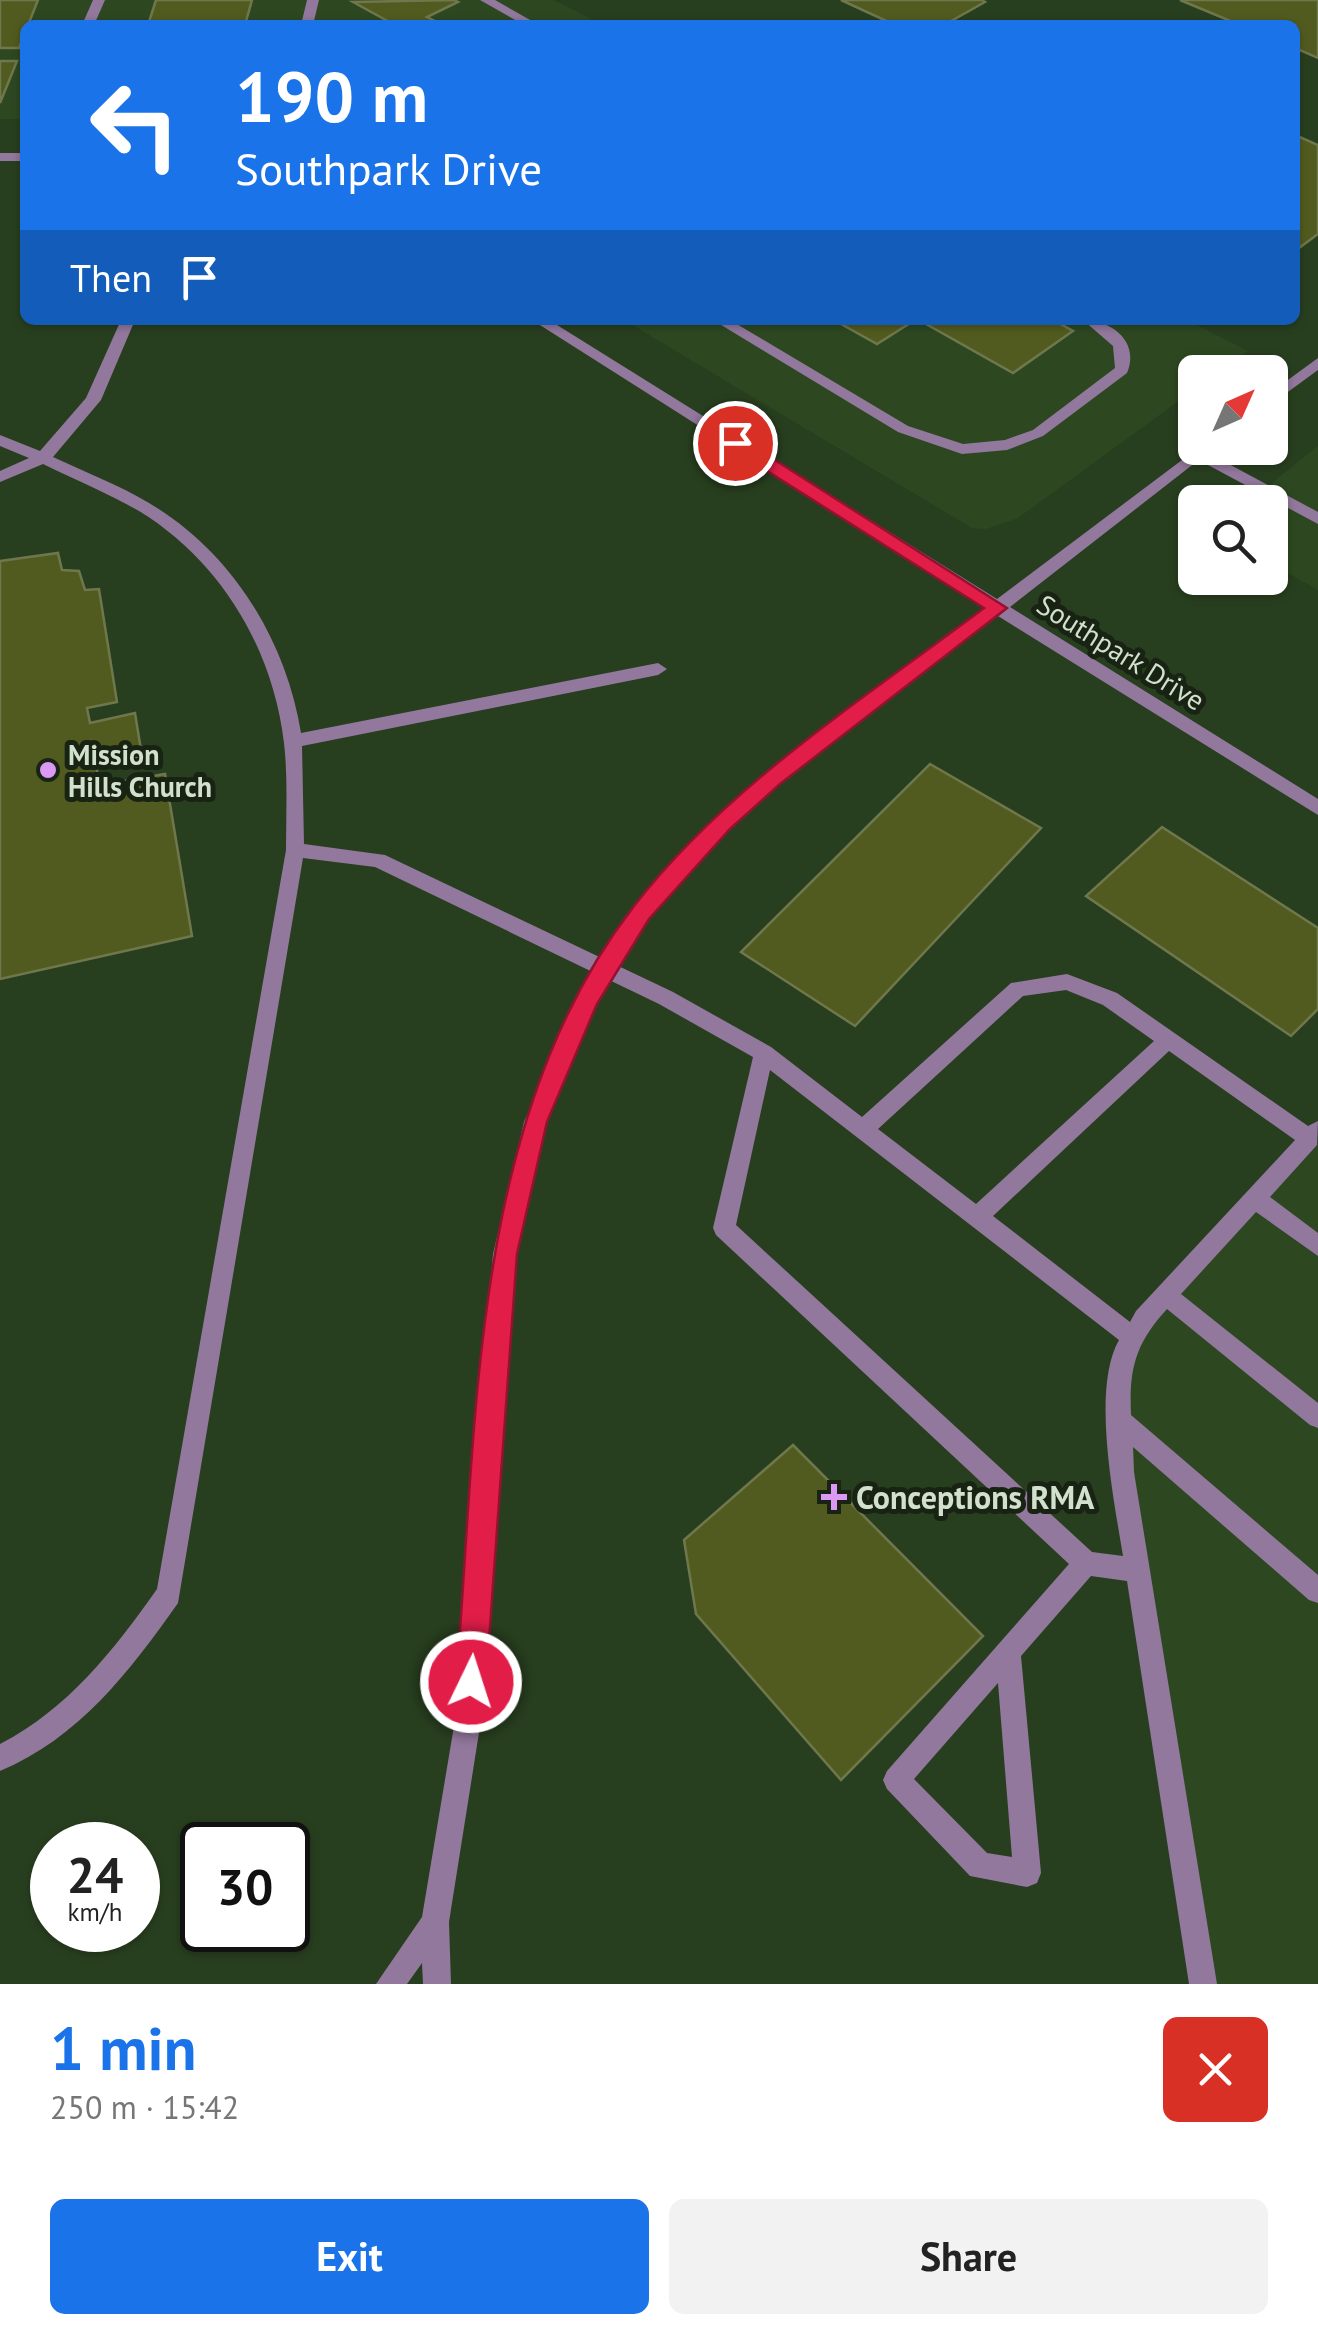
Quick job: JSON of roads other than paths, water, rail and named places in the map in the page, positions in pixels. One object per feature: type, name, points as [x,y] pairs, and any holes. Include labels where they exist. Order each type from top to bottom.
[{"type":"street","points":[[486,0],[524,20]]},
{"type":"street","points":[[0,477],[44,458],[94,400],[126,325]]},
{"type":"street","name":"Southpark Drive","points":[[547,325],[1318,808]]},
{"type":"street","points":[[728,325],[904,429],[942,446],[973,449],[1007,445],[1038,433],[1122,370],[1125,360],[1118,340],[1097,325]]},
{"type":"street","points":[[1288,386],[1318,363]]},
{"type":"street","points":[[0,440],[148,510],[210,560],[253,618],[283,690],[293,741],[295,850],[170,1594],[110,1677],[32,1744],[0,1758]]},
{"type":"street","points":[[437,1984],[435,1922],[468,1720],[504,1254],[535,1122],[559,1061],[604,971],[641,913],[723,823],[773,778],[1183,465]]},
{"type":"street","points":[[1228,465],[1318,519]]},
{"type":"street","points":[[293,741],[658,669]]},
{"type":"street","points":[[295,850],[378,860],[666,998],[764,1052],[1131,1336]]},
{"type":"street","points":[[863,1129],[1018,989],[1067,982],[1110,999],[1314,1134],[1131,1336],[1118,1384],[1118,1419],[1138,1570],[1202,1984]]},
{"type":"street","points":[[978,1217],[1169,1039]]},
{"type":"street","points":[[764,1052],[724,1228],[1086,1563],[1138,1570]]},
{"type":"street","points":[[1255,1198],[1318,1246]]},
{"type":"street","points":[[1166,1294],[1318,1416]]},
{"type":"street","points":[[1118,1419],[1318,1590]]},
{"type":"street","points":[[1008,1652],[1027,1873],[980,1866],[896,1780],[1008,1652],[1086,1563]]},
{"type":"street","points":[[390,1984],[435,1922]]},
{"type":"place","name":"Mission Hills Church","points":[[48,770]]},
{"type":"place","name":"Conceptions RMA","points":[[834,1497]]}]
